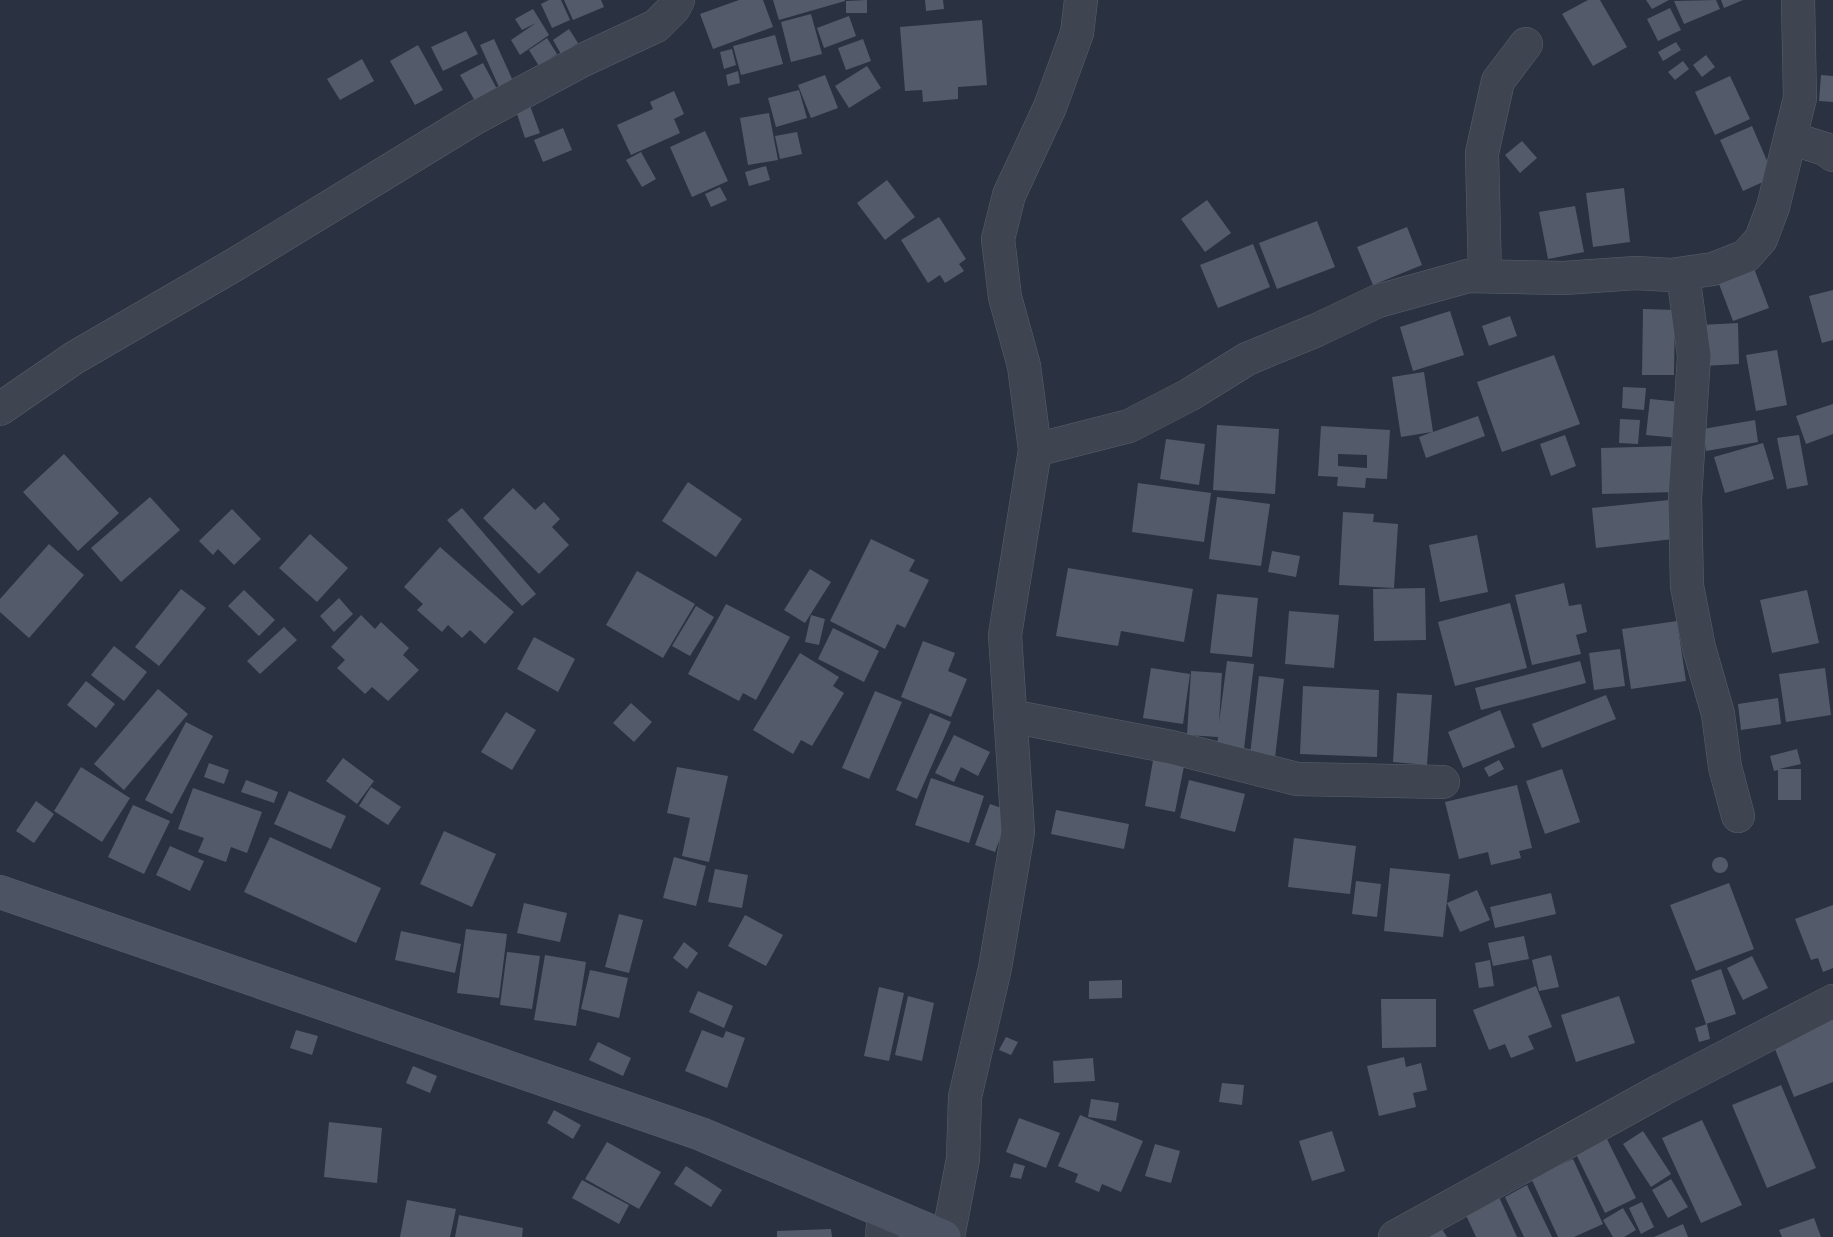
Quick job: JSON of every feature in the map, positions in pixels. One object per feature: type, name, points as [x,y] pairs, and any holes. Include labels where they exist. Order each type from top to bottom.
[{"type":"street","points":[[0,410],[74,358],[234,265],[475,118],[583,60],[656,26],[674,8],[678,0]]},
{"type":"street","points":[[0,892],[701,1134],[883,1225],[946,1237],[963,1159],[965,1097],[995,968],[1018,832],[1005,635],[1035,450],[1024,366],[1005,297],[998,239],[1009,195],[1050,107],[1077,33],[1081,0]]},
{"type":"street","points":[[1035,450],[1130,426],[1189,395],[1247,359],[1317,330],[1378,301],[1468,276],[1564,278],[1636,273],[1683,274],[1713,269],[1746,256],[1761,239],[1773,207],[1800,98],[1798,0]]},
{"type":"street","points":[[1485,276],[1482,153],[1498,81],[1526,44]]},
{"type":"street","points":[[1790,138],[1825,149],[1833,155]]},
{"type":"street","points":[[1683,274],[1694,356],[1685,498],[1688,586],[1738,816]]},
{"type":"street","points":[[1010,716],[1171,747],[1297,779],[1443,782]]},
{"type":"street","points":[[1395,1237],[1663,1089],[1833,1001]]},
{"type":"building","points":[[549,0],[561,0],[570,20],[552,28],[541,4]]},
{"type":"building","points":[[564,0],[601,0],[604,7],[573,20]]},
{"type":"building","points":[[739,0],[763,0],[773,27],[713,49],[700,14]]},
{"type":"building","points":[[773,0],[845,0],[845,1],[779,20]]},
{"type":"building","points":[[867,0],[867,13],[846,13],[846,1]]},
{"type":"building","points":[[925,0],[943,0],[944,9],[926,11]]},
{"type":"building","points":[[1588,0],[1600,0],[1627,47],[1593,66],[1562,14]]},
{"type":"building","points":[[1646,0],[1669,0],[1652,9]]},
{"type":"building","points":[[1716,0],[1720,9],[1684,24],[1674,1]]},
{"type":"building","points":[[1721,0],[1743,0],[1724,8]]},
{"type":"building","points":[[1670,8],[1681,30],[1658,41],[1647,19]]},
{"type":"building","points":[[533,9],[549,35],[520,55],[511,40],[536,23],[522,30],[515,19]]},
{"type":"building","points":[[811,14],[822,54],[791,62],[781,22]]},
{"type":"building","points":[[849,16],[856,36],[824,48],[817,28]]},
{"type":"building","points":[[982,20],[987,85],[958,87],[958,99],[923,102],[922,90],[905,91],[900,27]]},
{"type":"building","points":[[569,29],[578,43],[561,54],[553,40]]},
{"type":"building","points":[[466,31],[478,54],[443,71],[431,47]]},
{"type":"building","points":[[775,35],[783,64],[741,75],[733,46]]},
{"type":"building","points":[[547,38],[557,54],[539,66],[529,50]]},
{"type":"building","points":[[494,39],[513,81],[499,87],[480,45]]},
{"type":"building","points":[[863,39],[871,61],[846,70],[838,48]]},
{"type":"building","points":[[1676,42],[1681,50],[1663,61],[1658,52]]},
{"type":"building","points":[[418,45],[443,90],[415,105],[390,61]]},
{"type":"building","points":[[732,49],[736,65],[724,69],[720,52]]},
{"type":"building","points":[[1706,55],[1715,67],[1702,77],[1693,65]]},
{"type":"building","points":[[362,59],[374,81],[340,100],[327,79]]},
{"type":"building","points":[[1683,61],[1689,69],[1675,80],[1668,72]]},
{"type":"building","points":[[483,63],[497,89],[475,101],[460,75]]},
{"type":"building","points":[[867,66],[881,88],[849,108],[835,86]]},
{"type":"building","points":[[738,71],[740,83],[728,86],[726,75]]},
{"type":"building","points":[[825,75],[838,108],[811,118],[798,85]]},
{"type":"building","points":[[1821,75],[1833,76],[1833,102],[1819,101]]},
{"type":"building","points":[[1730,76],[1750,119],[1715,135],[1695,92]]},
{"type":"building","points":[[799,90],[807,118],[776,127],[768,98]]},
{"type":"building","points":[[674,91],[684,114],[674,119],[680,133],[631,155],[617,125],[653,109],[650,102]]},
{"type":"building","points":[[529,103],[540,133],[525,138],[515,108]]},
{"type":"building","points":[[769,113],[778,160],[748,165],[740,118]]},
{"type":"building","points":[[1752,126],[1774,177],[1743,191],[1720,140]]},
{"type":"building","points":[[563,128],[572,150],[543,162],[534,140]]},
{"type":"building","points":[[705,131],[728,181],[692,197],[670,147]]},
{"type":"building","points":[[797,132],[802,154],[780,159],[775,136]]},
{"type":"building","points":[[1522,141],[1537,158],[1520,173],[1505,155]]},
{"type":"building","points":[[641,152],[656,179],[642,187],[626,160]]},
{"type":"building","points":[[766,166],[770,180],[749,186],[745,172]]},
{"type":"building","points":[[887,180],[915,217],[885,240],[857,203]]},
{"type":"building","points":[[720,187],[727,200],[711,207],[705,194]]},
{"type":"building","points":[[1624,188],[1630,242],[1593,247],[1586,193]]},
{"type":"building","points":[[1207,200],[1231,233],[1205,252],[1181,219]]},
{"type":"building","points":[[1575,206],[1584,252],[1548,259],[1539,212]]},
{"type":"building","points":[[939,217],[966,259],[959,264],[964,271],[945,283],[940,275],[928,283],[901,240]]},
{"type":"building","points":[[1317,221],[1335,267],[1277,289],[1259,243]]},
{"type":"building","points":[[1407,227],[1422,265],[1373,285],[1357,247]]},
{"type":"building","points":[[1253,244],[1270,287],[1218,308],[1200,265]]},
{"type":"building","points":[[1752,263],[1769,308],[1733,321],[1716,276]]},
{"type":"building","points":[[1833,290],[1833,340],[1822,343],[1809,296]]},
{"type":"building","points":[[1643,309],[1675,310],[1674,375],[1642,375]]},
{"type":"building","points":[[1450,311],[1464,355],[1413,371],[1400,327]]},
{"type":"building","points":[[1510,316],[1517,336],[1489,346],[1482,326]]},
{"type":"building","points":[[1738,323],[1739,364],[1703,366],[1701,325]]},
{"type":"building","points":[[1777,350],[1787,405],[1756,411],[1746,355]]},
{"type":"building","points":[[1554,355],[1580,424],[1502,452],[1477,382]]},
{"type":"building","points":[[1424,372],[1433,432],[1478,416],[1485,436],[1426,458],[1419,437],[1432,432],[1401,437],[1392,377]]},
{"type":"building","points":[[1623,387],[1646,388],[1644,410],[1622,408]]},
{"type":"building","points":[[1650,399],[1681,402],[1678,438],[1646,435]]},
{"type":"building","points":[[1833,404],[1833,434],[1806,444],[1796,416]]},
{"type":"building","points":[[1620,419],[1640,420],[1638,444],[1619,443]]},
{"type":"building","points":[[1755,420],[1758,442],[1706,451],[1703,429]]},
{"type":"building","points":[[1217,425],[1279,429],[1275,494],[1213,490]]},
{"type":"building","points":[[1321,426],[1390,430],[1387,479],[1366,478],[1365,488],[1337,486],[1338,477],[1318,476]],"holes":[[[1338,454],[1367,455],[1367,468],[1338,466]]]},
{"type":"building","points":[[1565,435],[1576,466],[1551,476],[1540,444]]},
{"type":"building","points":[[1799,435],[1808,485],[1787,489],[1777,438]]},
{"type":"building","points":[[1166,439],[1205,444],[1199,485],[1160,479]]},
{"type":"building","points":[[1763,443],[1774,479],[1725,493],[1714,457]]},
{"type":"building","points":[[1673,446],[1675,492],[1602,494],[1601,448]]},
{"type":"building","points":[[64,454],[119,513],[78,551],[23,492]]},
{"type":"building","points":[[688,482],[742,519],[716,557],[662,521]]},
{"type":"building","points":[[1138,483],[1211,493],[1204,542],[1132,532]]},
{"type":"building","points":[[513,488],[535,510],[544,502],[560,519],[552,527],[569,545],[539,574],[483,518]]},
{"type":"building","points":[[150,497],[180,530],[121,582],[91,548]]},
{"type":"building","points":[[1217,497],[1270,504],[1261,566],[1209,559]]},
{"type":"building","points":[[1669,500],[1673,539],[1596,548],[1592,508]]},
{"type":"building","points":[[462,508],[536,594],[522,606],[447,520]]},
{"type":"building","points":[[232,509],[261,539],[234,565],[218,549],[213,555],[199,541]]},
{"type":"building","points":[[1343,512],[1374,514],[1373,522],[1398,524],[1394,588],[1339,585]]},
{"type":"building","points":[[310,534],[348,568],[317,602],[279,568]]},
{"type":"building","points":[[1477,535],[1488,592],[1440,602],[1429,545]]},
{"type":"building","points":[[871,539],[915,560],[909,571],[929,580],[905,628],[897,624],[885,649],[830,621]]},
{"type":"building","points":[[49,544],[84,575],[29,638],[0,612],[0,599]]},
{"type":"building","points":[[440,547],[514,612],[485,644],[470,630],[462,638],[448,625],[442,632],[417,610],[423,604],[404,587]]},
{"type":"building","points":[[1272,551],[1300,556],[1296,577],[1268,572]]},
{"type":"building","points":[[1068,568],[1193,589],[1184,642],[1121,631],[1118,646],[1056,636]]},
{"type":"building","points":[[810,569],[831,582],[805,623],[784,610]]},
{"type":"building","points":[[637,571],[695,604],[663,658],[606,625]]},
{"type":"building","points":[[1564,583],[1569,606],[1581,604],[1587,632],[1576,635],[1581,654],[1532,665],[1515,595]]},
{"type":"building","points":[[1425,588],[1426,640],[1374,641],[1373,589]]},
{"type":"building","points":[[181,589],[206,608],[159,666],[135,647]]},
{"type":"building","points":[[244,590],[275,620],[259,636],[228,606]]},
{"type":"building","points":[[1807,590],[1819,643],[1772,653],[1760,600]]},
{"type":"building","points":[[1217,594],[1258,598],[1252,657],[1210,653]]},
{"type":"building","points":[[339,598],[353,614],[334,632],[320,616]]},
{"type":"building","points":[[1510,603],[1527,668],[1455,686],[1438,622]]},
{"type":"building","points":[[726,604],[790,637],[756,700],[743,693],[739,701],[688,674]]},
{"type":"building","points":[[696,606],[714,617],[690,656],[672,646]]},
{"type":"building","points":[[1289,611],[1339,615],[1334,668],[1285,664]]},
{"type":"building","points":[[361,615],[375,629],[381,622],[409,648],[403,655],[419,670],[388,701],[372,687],[365,694],[337,668],[345,660],[331,647]]},
{"type":"building","points":[[811,615],[825,619],[819,645],[805,642]]},
{"type":"building","points":[[1677,621],[1686,681],[1631,689],[1622,629]]},
{"type":"building","points":[[284,627],[297,640],[260,674],[247,661]]},
{"type":"building","points":[[833,628],[879,651],[864,682],[818,659]]},
{"type":"building","points":[[534,637],[575,659],[558,692],[517,669]]},
{"type":"building","points":[[923,641],[955,653],[948,671],[967,679],[951,717],[901,697]]},
{"type":"building","points":[[114,646],[147,672],[124,701],[91,675]]},
{"type":"building","points":[[1620,649],[1625,686],[1594,690],[1589,653]]},
{"type":"building","points":[[800,653],[839,677],[833,686],[844,693],[812,746],[801,740],[793,754],[753,730]]},
{"type":"building","points":[[1227,661],[1254,664],[1244,749],[1217,746],[1218,737],[1187,735],[1191,671],[1222,673],[1219,723]]},
{"type":"building","points":[[1580,661],[1586,683],[1481,710],[1475,688]]},
{"type":"building","points":[[1151,668],[1190,674],[1183,724],[1143,718]]},
{"type":"building","points":[[1825,668],[1831,715],[1786,722],[1779,674]]},
{"type":"building","points":[[1259,676],[1284,679],[1275,758],[1250,755]]},
{"type":"building","points":[[86,681],[115,704],[96,728],[67,705]]},
{"type":"building","points":[[1303,686],[1379,690],[1377,757],[1300,754]]},
{"type":"building","points":[[158,689],[188,714],[124,790],[94,764]]},
{"type":"building","points":[[875,691],[902,702],[869,779],[842,768]]},
{"type":"building","points":[[1397,693],[1432,695],[1427,765],[1393,762]]},
{"type":"building","points":[[1606,695],[1616,719],[1542,748],[1532,724]]},
{"type":"building","points":[[1778,698],[1781,724],[1741,730],[1738,704]]},
{"type":"building","points":[[631,703],[652,722],[634,742],[613,723]]},
{"type":"building","points":[[1500,710],[1515,747],[1463,768],[1448,732]]},
{"type":"building","points":[[506,712],[536,730],[512,770],[481,752]]},
{"type":"building","points":[[930,713],[951,722],[917,799],[896,790]]},
{"type":"building","points":[[186,722],[213,736],[172,814],[145,800]]},
{"type":"building","points":[[954,735],[990,752],[978,776],[961,767],[954,782],[935,773]]},
{"type":"building","points":[[1797,749],[1801,764],[1779,769],[1801,769],[1801,800],[1778,800],[1778,770],[1774,771],[1770,756]]},
{"type":"building","points":[[1154,755],[1185,761],[1175,812],[1145,806]]},
{"type":"building","points":[[343,758],[374,781],[357,804],[326,781]]},
{"type":"building","points":[[1499,760],[1504,769],[1489,777],[1484,768]]},
{"type":"building","points":[[209,763],[229,770],[224,784],[204,777]]},
{"type":"building","points":[[81,767],[130,798],[102,842],[54,811]]},
{"type":"building","points":[[677,767],[728,776],[709,862],[682,856],[690,818],[667,813]]},
{"type":"building","points":[[1562,769],[1580,822],[1545,834],[1526,781]]},
{"type":"building","points":[[931,778],[984,796],[969,843],[915,825]]},
{"type":"building","points":[[246,780],[278,792],[274,803],[241,792]]},
{"type":"building","points":[[1189,780],[1245,794],[1235,832],[1180,818]]},
{"type":"building","points":[[1517,785],[1532,848],[1519,851],[1521,858],[1491,865],[1488,852],[1459,859],[1445,802]]},
{"type":"building","points":[[371,787],[401,807],[388,825],[359,806]]},
{"type":"building","points":[[193,788],[262,812],[247,853],[231,847],[226,862],[198,852],[204,838],[178,829]]},
{"type":"building","points":[[289,791],[346,816],[331,849],[274,824]]},
{"type":"building","points":[[36,801],[54,814],[34,843],[16,831]]},
{"type":"building","points":[[990,804],[1010,811],[995,852],[975,845]]},
{"type":"building","points":[[133,805],[170,821],[144,874],[108,857]]},
{"type":"building","points":[[1056,810],[1129,824],[1124,849],[1051,834]]},
{"type":"building","points":[[444,831],[496,854],[472,907],[420,884]]},
{"type":"building","points":[[270,837],[381,888],[356,943],[244,892]]},
{"type":"building","points":[[1294,838],[1356,846],[1350,894],[1288,887]]},
{"type":"building","points":[[170,846],[204,861],[190,891],[156,875]]},
{"type":"building","points":[[674,857],[706,866],[696,906],[663,898]]},
{"type":"building","points":[[1720,857],[1726,859],[1728,865],[1726,871],[1720,873],[1714,871],[1712,865],[1714,859]]},
{"type":"building","points":[[1390,868],[1450,874],[1443,937],[1384,931]]},
{"type":"building","points":[[715,869],[748,875],[742,908],[708,902]]},
{"type":"building","points":[[1356,881],[1381,884],[1377,917],[1352,914]]},
{"type":"building","points":[[1729,883],[1754,949],[1696,971],[1670,905]]},
{"type":"building","points":[[1477,890],[1490,920],[1460,932],[1447,903]]},
{"type":"building","points":[[1551,893],[1556,914],[1495,928],[1490,907]]},
{"type":"building","points":[[524,903],[567,913],[560,942],[517,933]]},
{"type":"building","points":[[1833,905],[1833,968],[1823,972],[1818,958],[1811,960],[1795,919]]},
{"type":"building","points":[[619,914],[643,920],[629,973],[605,967]]},
{"type":"building","points":[[745,915],[783,935],[766,966],[728,946]]},
{"type":"building","points":[[466,929],[507,934],[499,998],[457,993]]},
{"type":"building","points":[[401,931],[461,944],[455,973],[395,960]]},
{"type":"building","points":[[1524,936],[1529,959],[1493,966],[1488,943]]},
{"type":"building","points":[[684,942],[698,953],[687,969],[673,958]]},
{"type":"building","points":[[507,952],[540,956],[532,1009],[500,1005]]},
{"type":"building","points":[[545,955],[586,962],[576,1026],[534,1020]]},
{"type":"building","points":[[1551,955],[1559,987],[1539,991],[1532,960]]},
{"type":"building","points":[[1752,956],[1768,988],[1743,1000],[1727,968]]},
{"type":"building","points":[[1490,960],[1494,986],[1479,988],[1475,963]]},
{"type":"building","points":[[1721,969],[1736,1014],[1706,1024],[1691,980]]},
{"type":"building","points":[[590,970],[628,978],[619,1018],[581,1009]]},
{"type":"building","points":[[1122,980],[1122,998],[1089,999],[1089,981]]},
{"type":"building","points":[[1536,986],[1552,1027],[1528,1036],[1534,1049],[1511,1058],[1505,1044],[1489,1050],[1473,1010]]},
{"type":"building","points":[[879,987],[904,993],[889,1061],[864,1056]]},
{"type":"building","points":[[698,991],[733,1006],[724,1028],[689,1012]]},
{"type":"building","points":[[908,996],[934,1003],[922,1061],[895,1055]]},
{"type":"building","points":[[1619,996],[1635,1043],[1576,1062],[1561,1015]]},
{"type":"building","points":[[1381,999],[1436,999],[1436,1047],[1382,1048]]},
{"type":"building","points":[[1833,1020],[1833,1082],[1794,1097],[1773,1044]]},
{"type":"building","points":[[1707,1024],[1710,1039],[1699,1042],[1695,1028]]},
{"type":"building","points":[[296,1030],[318,1036],[312,1055],[290,1048]]},
{"type":"building","points":[[702,1030],[723,1038],[726,1031],[745,1038],[727,1088],[685,1071]]},
{"type":"building","points":[[1006,1037],[1018,1042],[1011,1055],[999,1050]]},
{"type":"building","points":[[598,1042],[631,1058],[623,1076],[589,1060]]},
{"type":"building","points":[[1404,1057],[1406,1067],[1421,1063],[1427,1090],[1413,1093],[1416,1107],[1379,1116],[1367,1066]]},
{"type":"building","points":[[1093,1058],[1095,1081],[1054,1083],[1053,1061]]},
{"type":"building","points":[[413,1066],[437,1076],[430,1093],[406,1083]]},
{"type":"building","points":[[1222,1083],[1244,1085],[1242,1105],[1219,1102]]},
{"type":"building","points":[[1781,1085],[1816,1168],[1767,1188],[1732,1105]]},
{"type":"building","points":[[1091,1099],[1119,1103],[1116,1121],[1088,1117]]},
{"type":"building","points":[[554,1110],[581,1125],[573,1139],[547,1123]]},
{"type":"building","points":[[1080,1115],[1143,1141],[1121,1192],[1102,1184],[1099,1192],[1075,1182],[1078,1174],[1058,1166]]},
{"type":"building","points":[[1019,1118],[1060,1133],[1046,1168],[1006,1152]]},
{"type":"building","points":[[1702,1120],[1742,1205],[1701,1223],[1662,1138]]},
{"type":"building","points":[[329,1122],[382,1128],[377,1183],[324,1177]]},
{"type":"building","points":[[1332,1131],[1345,1171],[1312,1181],[1299,1141]]},
{"type":"building","points":[[1643,1131],[1671,1174],[1651,1187],[1623,1144]]},
{"type":"building","points":[[1607,1139],[1636,1198],[1605,1213],[1576,1154]]},
{"type":"building","points":[[607,1142],[661,1172],[639,1209],[585,1179]]},
{"type":"building","points":[[1155,1144],[1180,1151],[1171,1183],[1145,1176]]},
{"type":"building","points":[[1573,1159],[1603,1224],[1574,1237],[1558,1237],[1531,1178]]},
{"type":"building","points":[[1014,1163],[1025,1166],[1021,1179],[1010,1177]]},
{"type":"building","points":[[686,1166],[722,1190],[711,1207],[674,1184]]},
{"type":"building","points":[[1671,1179],[1688,1207],[1668,1218],[1652,1190]]},
{"type":"building","points":[[582,1180],[629,1205],[619,1224],[572,1198]]},
{"type":"building","points":[[1527,1185],[1552,1237],[1524,1237],[1505,1197]]},
{"type":"building","points":[[1499,1197],[1517,1237],[1476,1237],[1465,1213]]},
{"type":"building","points":[[407,1200],[456,1209],[450,1237],[400,1237]]},
{"type":"building","points":[[1642,1202],[1654,1227],[1641,1234],[1629,1208]]},
{"type":"building","points":[[1623,1208],[1636,1230],[1624,1237],[1613,1237],[1603,1220]]},
{"type":"building","points":[[459,1215],[523,1228],[522,1237],[455,1237]]},
{"type":"building","points":[[1814,1218],[1821,1237],[1782,1237],[1779,1230]]},
{"type":"building","points":[[1438,1223],[1447,1237],[1413,1237]]},
{"type":"building","points":[[1683,1224],[1688,1237],[1654,1237]]},
{"type":"building","points":[[831,1229],[832,1237],[777,1237],[777,1231]]}]
